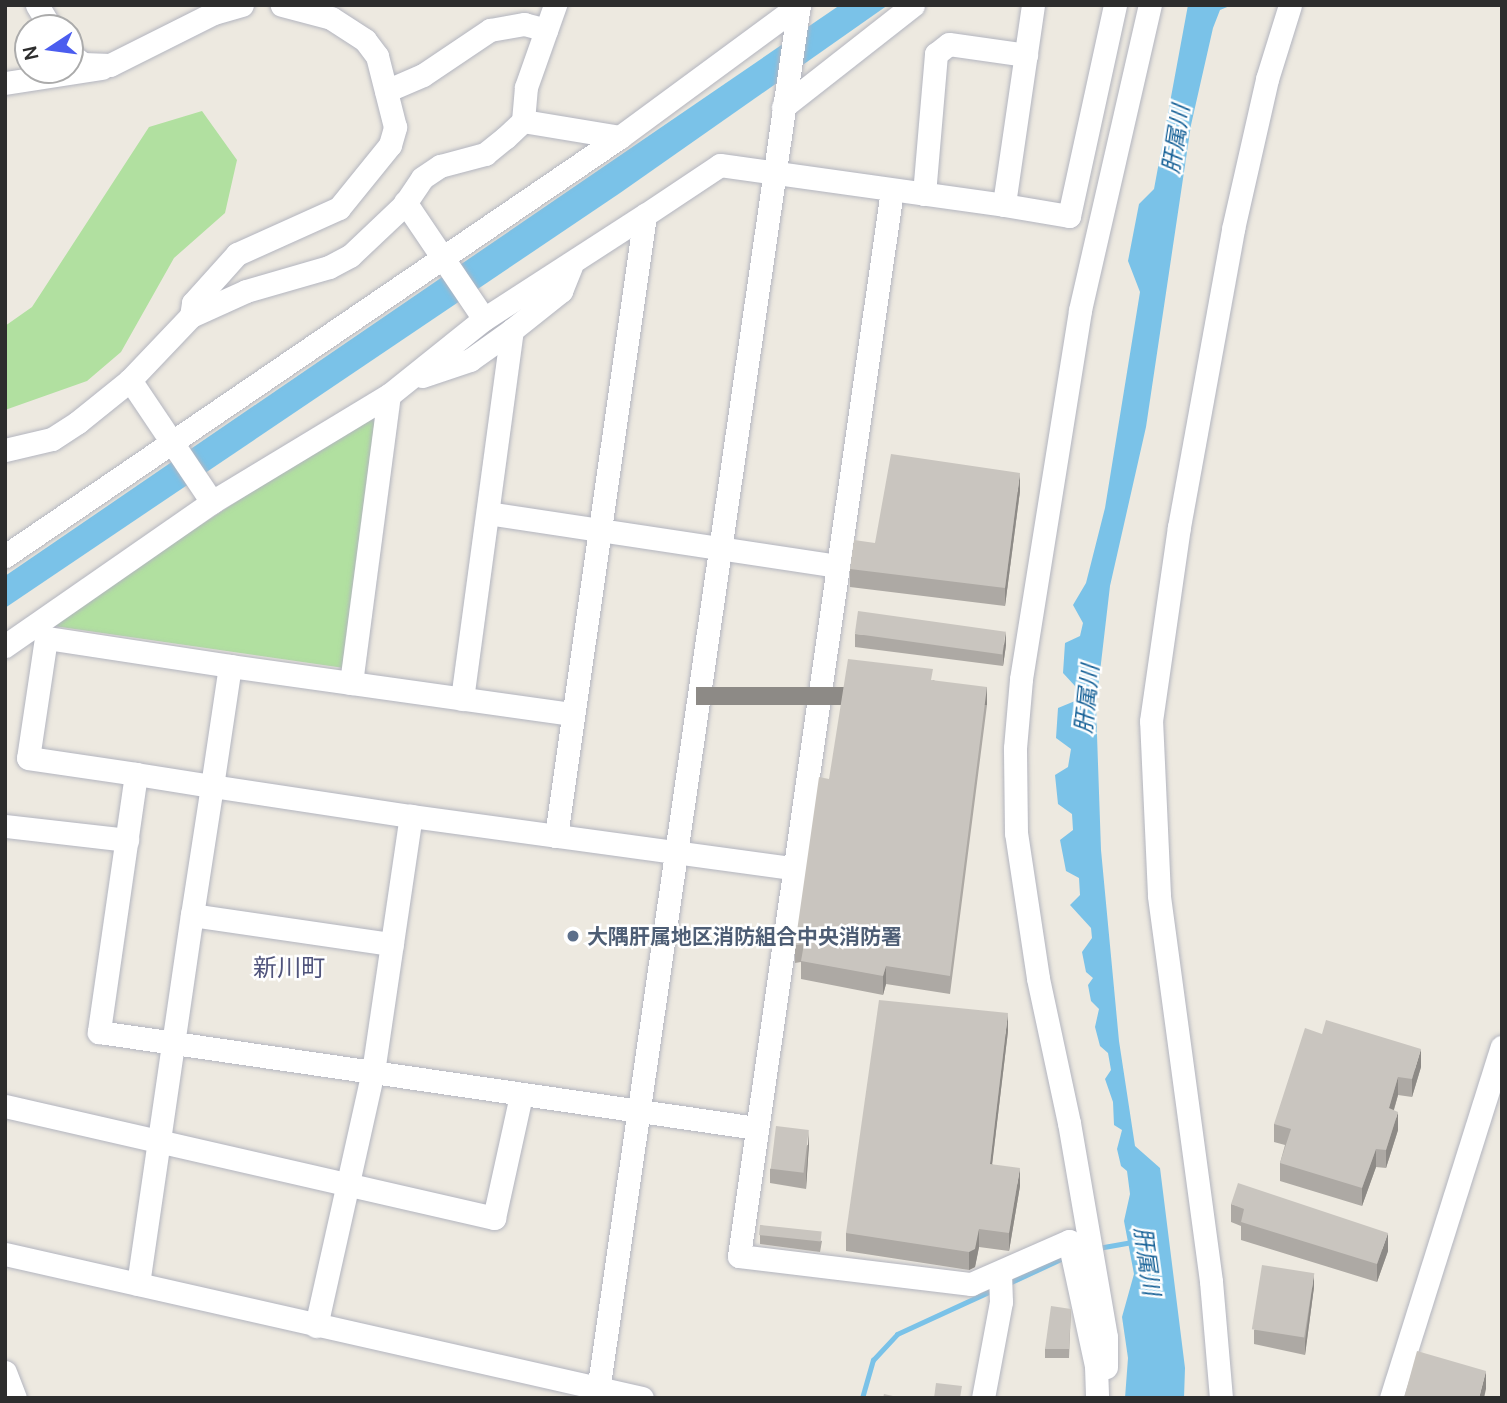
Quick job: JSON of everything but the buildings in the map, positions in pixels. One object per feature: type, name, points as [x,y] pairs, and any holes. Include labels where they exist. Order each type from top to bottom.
[{"type":"street","points":[[6,96],[66,85],[214,13],[242,5]]},
{"type":"street","points":[[191,316],[193,303],[237,254],[339,208],[390,145],[395,127],[377,56],[365,40],[331,18],[282,5]]},
{"type":"street","points":[[5,450],[52,439],[130,380],[191,316],[246,291],[329,267],[350,256],[405,202],[422,178],[440,166],[485,154],[523,121],[526,87],[555,5]]},
{"type":"street","points":[[599,1393],[637,1110],[799,5]]},
{"type":"street","points":[[5,556],[620,137],[799,5]]},
{"type":"street","points":[[783,103],[914,5]]},
{"type":"street","points":[[1004,205],[1033,5]]},
{"type":"street","points":[[793,868],[411,816],[28,758],[39,634],[43,618],[207,494],[389,395],[480,312],[571,265],[720,164],[1069,216],[1115,5]]},
{"type":"street","points":[[1104,1398],[1106,1337],[1069,1123],[1038,978],[1016,833],[1015,748],[1021,679],[1080,310],[1150,5]]},
{"type":"street","points":[[1221,1398],[1211,1281],[1158,895],[1151,721],[1179,527],[1230,242],[1267,79],[1290,5]]},
{"type":"street","points":[[386,91],[424,75],[490,30],[524,24],[546,30]]},
{"type":"street","points":[[924,194],[936,54],[949,44],[1026,55]]},
{"type":"street","points":[[84,64],[110,65]]},
{"type":"street","points":[[5,83],[88,73]]},
{"type":"street","points":[[523,121],[620,137]]},
{"type":"street","points":[[892,190],[739,1256],[971,1284],[1000,1285],[1069,1241],[1096,1366],[1097,1398]]},
{"type":"street","points":[[405,202],[480,312]]},
{"type":"street","points":[[556,836],[597,528],[645,215]]},
{"type":"street","points":[[407,381],[470,360],[561,291],[571,265]]},
{"type":"street","points":[[462,699],[512,330]]},
{"type":"street","points":[[130,380],[207,494]]},
{"type":"street","points":[[351,683],[389,395]]},
{"type":"street","points":[[488,513],[719,545],[837,566]]},
{"type":"street","points":[[5,646],[39,634],[230,666],[572,715]]},
{"type":"street","points":[[138,1284],[230,666]]},
{"type":"street","points":[[136,774],[99,1032],[756,1128]]},
{"type":"street","points":[[316,1326],[373,1072],[411,816]]},
{"type":"street","points":[[5,826],[127,841]]},
{"type":"street","points":[[192,915],[392,944]]},
{"type":"street","points":[[1391,1398],[1502,1047]]},
{"type":"street","points":[[5,1106],[494,1218],[521,1095]]},
{"type":"street","points":[[5,1254],[599,1393],[642,1398]]},
{"type":"street","points":[[983,1398],[1000,1285]]},
{"type":"street","points":[[5,1372],[15,1398]]},
{"type":"green space","points":[[202,111],[237,160],[225,213],[174,258],[121,352],[87,381],[5,410],[5,326],[32,307],[149,127]]},
{"type":"green space","points":[[376,411],[344,668],[47,625]]},
{"type":"water","points":[[840,5],[888,5],[620,193],[5,608],[5,576]]},
{"type":"water","name":"肝属川","points":[[1188,5],[1232,5],[1220,10],[1213,28],[1191,125],[1146,427],[1110,586],[1096,706],[1101,850],[1119,1041],[1135,1146],[1160,1168],[1185,1368],[1184,1398],[1125,1398],[1128,1358],[1122,1317],[1134,1274],[1124,1221],[1130,1194],[1127,1171],[1121,1166],[1117,1149],[1122,1130],[1114,1125],[1113,1102],[1105,1079],[1111,1070],[1108,1053],[1100,1046],[1095,1027],[1099,1009],[1091,1001],[1088,985],[1093,978],[1086,972],[1082,952],[1092,938],[1091,928],[1070,905],[1080,895],[1079,878],[1066,871],[1060,840],[1073,830],[1072,814],[1058,804],[1055,775],[1068,767],[1071,749],[1056,738],[1058,708],[1075,701],[1075,686],[1063,673],[1065,643],[1080,636],[1083,623],[1073,605],[1086,583],[1105,508],[1140,292],[1128,261],[1139,204],[1154,189]]},
{"type":"waterway","name":"肝属川","points":[[1098,1248],[1133,1242]]},
{"type":"waterway","points":[[1007,1284],[1065,1257]]},
{"type":"waterway","points":[[862,1398],[873,1360],[897,1334],[995,1289]]},
{"type":"place","name":"大隅肝属地区消防組合中央消防署","points":[[573,936]]},
{"type":"district","name":"新川町","points":[[289,967]]}]
